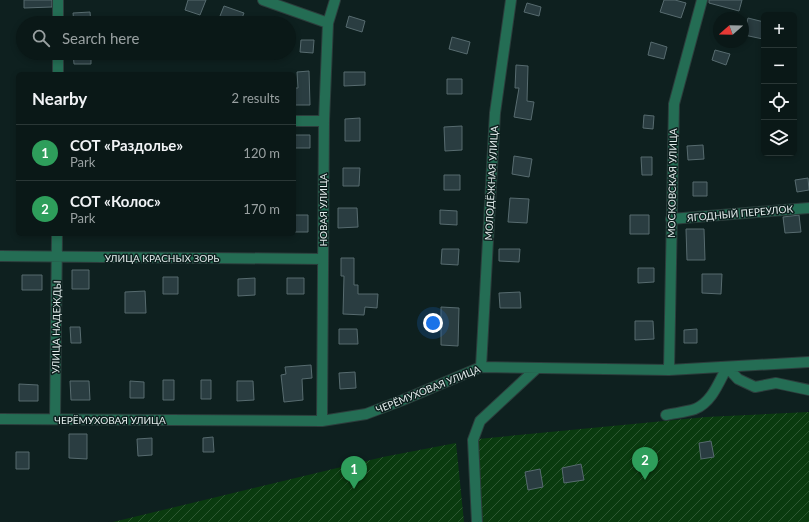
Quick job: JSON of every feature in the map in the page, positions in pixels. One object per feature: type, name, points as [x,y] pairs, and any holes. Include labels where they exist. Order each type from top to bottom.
[{"type":"street","points":[[58,0],[58,16]]},
{"type":"street","points":[[263,0],[328,23]]},
{"type":"street","name":"НОВАЯ УЛИЦА","points":[[322,421],[324,121],[328,23],[335,0]]},
{"type":"street","name":"МОЛОДЁЖНАЯ УЛИЦА","points":[[481,367],[494,113],[511,0]]},
{"type":"street","name":"МОСКОВСКАЯ УЛИЦА","points":[[669,370],[674,104],[702,0]]},
{"type":"street","points":[[58,60],[58,72]]},
{"type":"street","points":[[296,121],[324,121]]},
{"type":"street","name":"ЯГОДНЫЙ ПЕРЕУЛОК","points":[[671,219],[809,208]]},
{"type":"street","name":"УЛИЦА НАДЕЖДЫ","points":[[55,419],[57,236]]},
{"type":"street","name":"УЛИЦА КРАСНЫХ ЗОРЬ","points":[[0,256],[323,259]]},
{"type":"street","name":"ЧЕРЁМУХОВАЯ УЛИЦА","points":[[0,419],[322,421],[366,414],[481,367],[669,370],[809,362]]},
{"type":"street","points":[[666,415],[694,409],[701,405],[714,392],[728,367],[738,379],[754,387],[776,383],[809,390]]},
{"type":"street","points":[[477,522],[473,440],[480,421],[537,368]]},
{"type":"green space","points":[[809,412],[809,522],[482,522],[478,439],[706,417]]},
{"type":"green space","points":[[456,443],[464,522],[113,522],[383,457]]},
{"type":"building","points":[[24,0],[52,0],[52,7],[24,8]]},
{"type":"building","points":[[188,0],[206,0],[200,15],[185,10]]},
{"type":"building","points":[[664,0],[675,0],[686,3],[681,18],[660,12]]},
{"type":"building","points":[[709,0],[742,0],[739,11],[709,3]]},
{"type":"building","points":[[527,3],[541,7],[539,16],[524,12]]},
{"type":"building","points":[[224,6],[244,13],[243,16],[220,16]]},
{"type":"building","points":[[90,12],[90,16],[73,16],[73,13]]},
{"type":"building","points":[[349,16],[365,21],[362,32],[346,27]]},
{"type":"building","points":[[749,18],[761,21],[761,39],[749,36]]},
{"type":"building","points":[[452,37],[470,42],[467,54],[449,49]]},
{"type":"building","points":[[301,40],[314,40],[313,53],[300,52]]},
{"type":"building","points":[[651,42],[667,47],[664,59],[648,55]]},
{"type":"building","points":[[715,50],[730,54],[726,65],[712,60]]},
{"type":"building","points":[[74,60],[91,60],[91,64],[74,64]]},
{"type":"building","points":[[516,65],[528,66],[527,101],[534,102],[531,120],[514,117],[519,88],[515,88]]},
{"type":"building","points":[[309,71],[310,105],[296,105],[296,88],[298,88],[297,72]]},
{"type":"building","points":[[344,72],[365,72],[365,85],[344,86]]},
{"type":"building","points":[[447,79],[462,79],[462,94],[447,94]]},
{"type":"building","points":[[644,115],[654,116],[653,129],[643,128]]},
{"type":"building","points":[[360,118],[360,141],[345,141],[345,119]]},
{"type":"building","points":[[462,126],[462,150],[445,151],[444,127]]},
{"type":"building","points":[[296,135],[310,135],[310,148],[296,148]]},
{"type":"building","points":[[703,145],[704,159],[688,160],[687,146]]},
{"type":"building","points":[[514,156],[532,159],[529,177],[512,174]]},
{"type":"building","points":[[641,157],[652,157],[652,175],[642,175]]},
{"type":"building","points":[[343,168],[360,168],[359,186],[343,186]]},
{"type":"building","points":[[444,175],[460,175],[460,190],[444,190]]},
{"type":"building","points":[[808,178],[809,190],[797,192],[795,180]]},
{"type":"building","points":[[693,182],[707,182],[707,196],[693,196]]},
{"type":"building","points":[[510,198],[529,199],[527,223],[508,222]]},
{"type":"building","points":[[338,208],[357,208],[358,227],[338,228]]},
{"type":"building","points":[[440,210],[457,211],[457,225],[440,224]]},
{"type":"building","points":[[296,215],[308,215],[308,232],[296,232]]},
{"type":"building","points":[[630,215],[649,215],[649,234],[630,234]]},
{"type":"building","points":[[799,215],[801,232],[785,233],[783,217]]},
{"type":"building","points":[[686,229],[704,229],[705,260],[687,260]]},
{"type":"building","points":[[442,249],[459,249],[458,265],[441,264]]},
{"type":"building","points":[[499,249],[520,249],[519,262],[499,261]]},
{"type":"building","points":[[341,258],[354,258],[354,285],[358,285],[358,294],[378,294],[377,308],[365,307],[364,315],[343,314],[344,276],[341,276]]},
{"type":"building","points":[[638,268],[654,268],[654,282],[638,283]]},
{"type":"building","points":[[72,270],[89,270],[89,289],[72,289]]},
{"type":"building","points":[[702,274],[722,274],[721,294],[702,293]]},
{"type":"building","points":[[22,275],[42,275],[42,290],[22,290]]},
{"type":"building","points":[[163,277],[178,277],[178,294],[163,294]]},
{"type":"building","points":[[255,278],[255,295],[238,296],[238,279]]},
{"type":"building","points":[[287,278],[304,278],[304,294],[287,294]]},
{"type":"building","points":[[145,291],[146,313],[125,313],[125,292]]},
{"type":"building","points":[[520,292],[521,308],[500,308],[499,293]]},
{"type":"building","points":[[441,307],[459,308],[458,346],[441,345]]},
{"type":"building","points":[[635,321],[653,321],[654,339],[635,340]]},
{"type":"building","points":[[70,327],[80,327],[81,343],[71,343]]},
{"type":"building","points":[[339,329],[357,329],[358,344],[339,344]]},
{"type":"building","points":[[697,329],[697,343],[684,343],[684,330]]},
{"type":"building","points":[[311,365],[312,378],[302,379],[303,400],[284,402],[281,375],[286,374],[285,367]]},
{"type":"building","points":[[355,372],[356,388],[340,389],[339,373]]},
{"type":"building","points":[[163,380],[174,380],[174,400],[163,400]]},
{"type":"building","points":[[201,380],[211,380],[211,399],[201,399]]},
{"type":"building","points":[[70,381],[89,381],[90,400],[71,400]]},
{"type":"building","points":[[130,381],[144,382],[144,398],[130,398]]},
{"type":"building","points":[[237,381],[253,381],[254,400],[237,401]]},
{"type":"building","points":[[19,384],[38,385],[38,401],[19,401]]},
{"type":"building","points":[[69,434],[87,434],[87,459],[69,458]]},
{"type":"building","points":[[213,437],[214,452],[203,452],[203,438]]},
{"type":"building","points":[[152,438],[152,455],[138,456],[137,439]]},
{"type":"building","points":[[711,441],[714,457],[701,459],[699,443]]},
{"type":"building","points":[[16,452],[29,452],[29,469],[16,469]]},
{"type":"building","points":[[581,464],[584,480],[564,483],[562,468]]},
{"type":"building","points":[[540,469],[543,487],[528,490],[525,472]]},
{"type":"place","name":"СОТ «Колос»","points":[[645,480]]},
{"type":"place","name":"СОТ «Раздолье»","points":[[354,489]]}]
